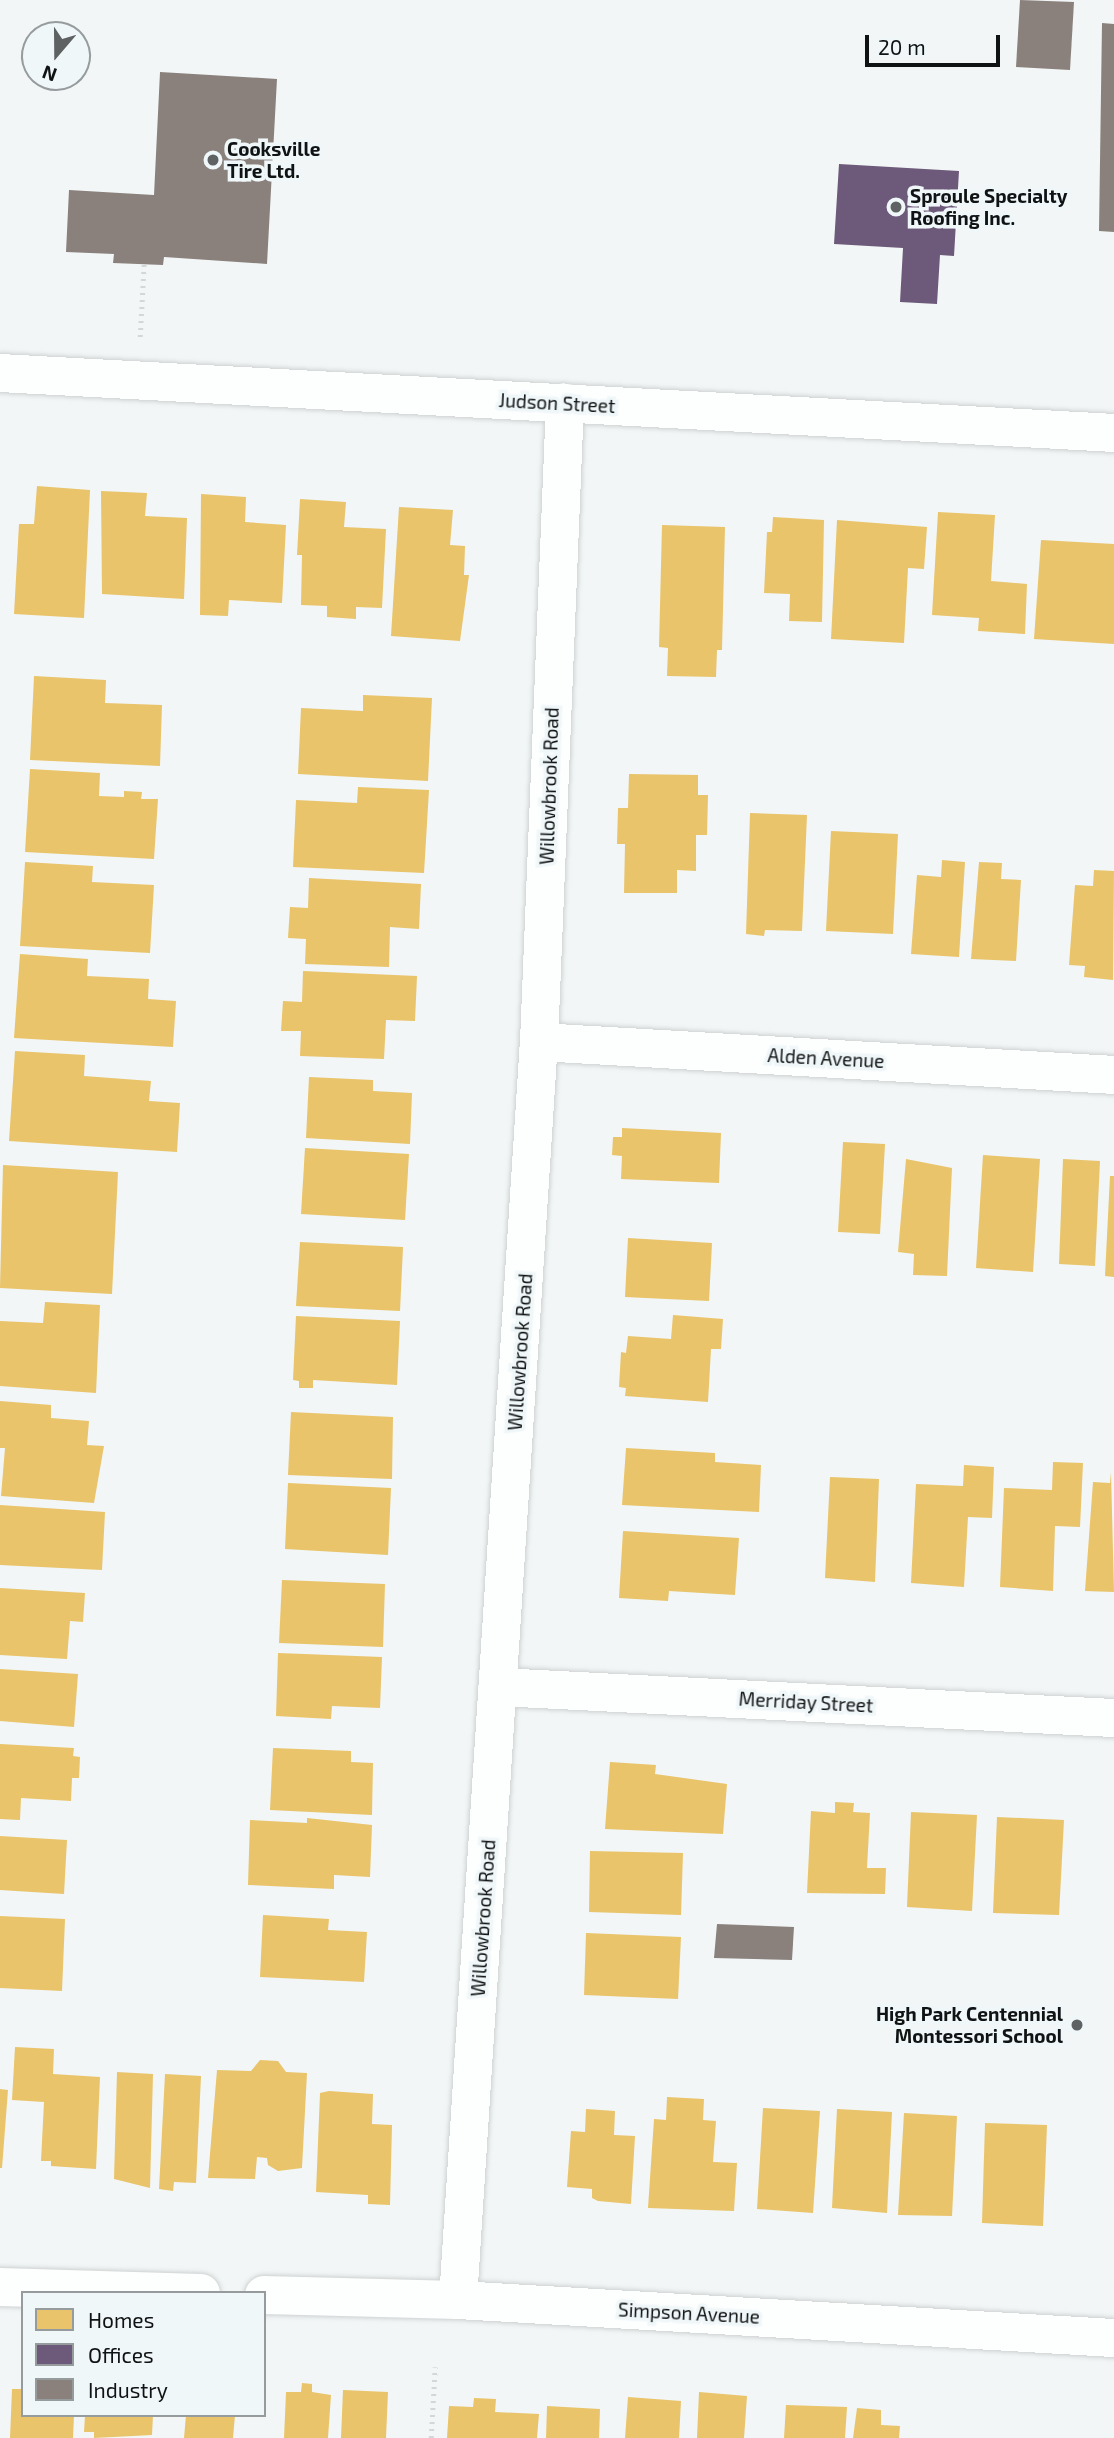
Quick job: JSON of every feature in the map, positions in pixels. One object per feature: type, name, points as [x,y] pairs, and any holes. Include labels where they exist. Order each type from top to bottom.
[{"type":"street","name":"Judson Street","points":[[0,373],[1114,433]]},
{"type":"street","name":"Willowbrook Road","points":[[458,2300],[539,1042],[565,403]]},
{"type":"street","name":"Alden Avenue","points":[[539,1042],[1114,1074]]},
{"type":"street","name":"Merriday Street","points":[[499,1687],[1114,1718]]},
{"type":"street","points":[[0,2287],[134,2291]]},
{"type":"street","name":"Simpson Avenue","points":[[266,2295],[458,2300],[1114,2338]]},
{"type":"path","points":[[138,380],[144,264]]},
{"type":"path","points":[[431,2438],[435,2367]]},
{"type":"building: Homes","points":[[37,486],[90,490],[84,618],[14,614],[19,524],[34,524]]},
{"type":"building: Homes","points":[[101,491],[147,493],[145,516],[187,518],[184,599],[102,594]]},
{"type":"building: Homes","points":[[201,494],[246,497],[245,522],[286,525],[282,603],[229,600],[228,616],[200,615]]},
{"type":"building: Homes","points":[[300,499],[346,502],[344,527],[386,529],[382,608],[356,607],[356,619],[327,617],[327,606],[301,605],[302,555],[297,555]]},
{"type":"building: Homes","points":[[399,507],[453,510],[450,545],[465,546],[464,575],[469,575],[460,641],[391,636]]},
{"type":"building: Homes","points":[[938,512],[995,515],[991,581],[1027,584],[1025,634],[978,631],[979,618],[932,615]]},
{"type":"building: Homes","points":[[773,517],[824,520],[822,622],[789,621],[790,594],[764,593],[767,532],[772,532]]},
{"type":"building: Homes","points":[[837,520],[927,527],[924,569],[908,568],[904,643],[831,639]]},
{"type":"building: Homes","points":[[662,525],[725,527],[722,650],[717,650],[716,677],[667,676],[668,648],[659,647]]},
{"type":"building: Homes","points":[[1041,540],[1114,544],[1114,644],[1034,639]]},
{"type":"building: Homes","points":[[34,676],[106,680],[105,703],[162,705],[160,766],[30,760]]},
{"type":"building: Homes","points":[[363,695],[432,698],[428,781],[298,774],[301,708],[363,711]]},
{"type":"building: Homes","points":[[30,769],[100,773],[99,796],[124,797],[124,791],[142,792],[141,799],[158,799],[154,859],[25,852]]},
{"type":"building: Homes","points":[[629,774],[698,775],[698,795],[708,795],[707,835],[696,835],[696,871],[677,870],[677,893],[624,893],[625,844],[617,844],[618,808],[628,808]]},
{"type":"building: Homes","points":[[358,787],[429,790],[424,873],[293,867],[296,800],[357,803]]},
{"type":"building: Homes","points":[[750,813],[807,815],[802,931],[765,930],[764,936],[746,934]]},
{"type":"building: Homes","points":[[831,831],[898,834],[893,934],[826,931]]},
{"type":"building: Homes","points":[[942,860],[965,862],[959,957],[911,954],[917,875],[941,877]]},
{"type":"building: Homes","points":[[25,862],[93,866],[92,882],[154,885],[150,953],[20,946]]},
{"type":"building: Homes","points":[[979,862],[1002,863],[1001,879],[1021,880],[1016,961],[971,959]]},
{"type":"building: Homes","points":[[1094,870],[1114,871],[1113,980],[1084,977],[1085,966],[1069,965],[1075,885],[1093,886]]},
{"type":"building: Homes","points":[[309,878],[421,884],[419,929],[390,927],[389,967],[305,964],[306,939],[288,938],[290,907],[308,908]]},
{"type":"building: Homes","points":[[20,954],[88,959],[87,976],[149,979],[148,999],[176,1001],[173,1047],[14,1038]]},
{"type":"building: Homes","points":[[303,971],[417,976],[415,1021],[386,1020],[384,1059],[300,1056],[301,1031],[281,1031],[283,1001],[302,1002]]},
{"type":"building: Homes","points":[[15,1051],[85,1055],[84,1076],[151,1081],[149,1101],[180,1103],[177,1152],[9,1141]]},
{"type":"building: Homes","points":[[309,1077],[373,1080],[373,1091],[412,1093],[410,1144],[306,1138]]},
{"type":"building: Homes","points":[[622,1128],[721,1133],[719,1183],[621,1179],[622,1156],[612,1155],[613,1137],[622,1137]]},
{"type":"building: Homes","points":[[843,1142],[885,1144],[880,1234],[838,1232]]},
{"type":"building: Homes","points":[[305,1148],[409,1154],[405,1220],[301,1214]]},
{"type":"building: Homes","points":[[983,1155],[1040,1159],[1033,1272],[976,1268]]},
{"type":"building: Homes","points":[[906,1159],[952,1168],[947,1276],[913,1275],[914,1254],[898,1252]]},
{"type":"building: Homes","points":[[1063,1159],[1100,1161],[1095,1266],[1059,1264]]},
{"type":"building: Homes","points":[[3,1165],[118,1172],[112,1294],[0,1288]]},
{"type":"building: Homes","points":[[1110,1176],[1114,1176],[1114,1277],[1105,1276]]},
{"type":"building: Homes","points":[[628,1238],[712,1243],[709,1301],[625,1297]]},
{"type":"building: Homes","points":[[300,1242],[403,1247],[400,1311],[296,1306]]},
{"type":"building: Homes","points":[[45,1302],[100,1305],[96,1393],[0,1386],[0,1321],[43,1323]]},
{"type":"building: Homes","points":[[673,1315],[723,1319],[721,1349],[711,1349],[708,1402],[625,1396],[626,1388],[619,1387],[621,1352],[626,1353],[628,1336],[671,1339]]},
{"type":"building: Homes","points":[[296,1316],[400,1321],[397,1385],[313,1380],[313,1388],[299,1388],[299,1381],[293,1380]]},
{"type":"building: Homes","points":[[0,1401],[51,1405],[51,1418],[89,1421],[87,1445],[104,1446],[94,1503],[1,1496],[5,1448],[0,1448]]},
{"type":"building: Homes","points":[[291,1412],[393,1417],[392,1479],[288,1475]]},
{"type":"building: Homes","points":[[626,1448],[715,1453],[715,1462],[761,1465],[759,1512],[622,1505]]},
{"type":"building: Homes","points":[[1053,1462],[1083,1463],[1080,1527],[1055,1526],[1053,1591],[1000,1587],[1004,1488],[1052,1490]]},
{"type":"building: Homes","points":[[964,1465],[994,1467],[992,1518],[968,1517],[964,1587],[911,1583],[916,1484],[963,1486]]},
{"type":"building: Homes","points":[[1111,1472],[1114,1592],[1085,1591],[1093,1482],[1110,1483]]},
{"type":"building: Homes","points":[[830,1477],[879,1479],[875,1582],[825,1578]]},
{"type":"building: Homes","points":[[288,1483],[391,1488],[388,1555],[285,1549]]},
{"type":"building: Homes","points":[[0,1505],[105,1512],[102,1570],[0,1565]]},
{"type":"building: Homes","points":[[623,1531],[739,1538],[735,1595],[669,1591],[668,1601],[619,1598]]},
{"type":"building: Homes","points":[[282,1580],[385,1584],[383,1647],[279,1643]]},
{"type":"building: Homes","points":[[0,1588],[85,1593],[83,1622],[70,1621],[67,1659],[0,1655]]},
{"type":"building: Homes","points":[[278,1653],[382,1657],[380,1708],[332,1706],[331,1719],[276,1716]]},
{"type":"building: Homes","points":[[0,1669],[78,1674],[74,1727],[0,1721]]},
{"type":"building: Homes","points":[[0,1744],[74,1748],[73,1756],[80,1757],[79,1778],[72,1778],[71,1801],[21,1798],[20,1820],[0,1819]]},
{"type":"building: Homes","points":[[273,1748],[351,1751],[351,1762],[373,1763],[372,1815],[270,1810]]},
{"type":"building: Homes","points":[[610,1762],[656,1765],[655,1774],[727,1784],[723,1834],[605,1829]]},
{"type":"building: Homes","points":[[835,1802],[854,1803],[853,1812],[870,1813],[867,1868],[886,1868],[885,1894],[807,1893],[811,1811],[835,1813]]},
{"type":"building: Homes","points":[[911,1812],[977,1815],[972,1911],[907,1907]]},
{"type":"building: Homes","points":[[997,1817],[1064,1820],[1059,1915],[993,1913]]},
{"type":"building: Homes","points":[[307,1818],[372,1825],[370,1877],[334,1875],[334,1889],[248,1885],[250,1820],[307,1823]]},
{"type":"building: Homes","points":[[0,1836],[67,1840],[64,1894],[0,1890]]},
{"type":"building: Homes","points":[[590,1851],[683,1853],[681,1915],[589,1912]]},
{"type":"building: Homes","points":[[263,1915],[329,1919],[328,1930],[367,1932],[364,1982],[260,1977]]},
{"type":"building: Homes","points":[[0,1916],[65,1919],[62,1991],[0,1988]]},
{"type":"building: Homes","points":[[586,1933],[681,1937],[678,1999],[584,1995]]},
{"type":"building: Homes","points":[[15,2047],[54,2049],[53,2074],[100,2077],[96,2169],[51,2166],[51,2161],[41,2161],[44,2102],[12,2100]]},
{"type":"building: Homes","points":[[260,2060],[278,2061],[286,2072],[307,2073],[302,2168],[278,2171],[268,2165],[267,2158],[257,2157],[255,2179],[208,2178],[217,2070],[251,2071]]},
{"type":"building: Homes","points":[[117,2072],[153,2074],[150,2188],[114,2179]]},
{"type":"building: Homes","points":[[165,2074],[201,2076],[196,2183],[174,2182],[173,2191],[159,2189]]},
{"type":"building: Homes","points":[[0,2089],[8,2090],[2,2168],[0,2168]]},
{"type":"building: Homes","points":[[329,2091],[373,2094],[372,2124],[392,2125],[390,2205],[368,2204],[368,2195],[316,2192],[320,2093]]},
{"type":"building: Homes","points":[[667,2097],[704,2099],[703,2120],[716,2121],[713,2162],[737,2163],[734,2211],[648,2208],[654,2119],[666,2120]]},
{"type":"building: Homes","points":[[763,2108],[820,2111],[813,2213],[757,2209]]},
{"type":"building: Homes","points":[[586,2109],[615,2111],[614,2135],[635,2136],[631,2204],[598,2201],[592,2198],[592,2189],[567,2187],[571,2131],[585,2132]]},
{"type":"building: Homes","points":[[837,2109],[892,2112],[887,2213],[832,2208]]},
{"type":"building: Homes","points":[[904,2113],[957,2116],[952,2216],[898,2215]]},
{"type":"building: Homes","points":[[985,2123],[1047,2125],[1043,2226],[982,2223]]},
{"type":"building: Homes","points":[[302,2383],[312,2384],[312,2392],[331,2395],[328,2438],[284,2438],[286,2392],[301,2392]]},
{"type":"building: Homes","points":[[12,2389],[21,2389],[21,2417],[74,2417],[73,2438],[10,2438]]},
{"type":"building: Homes","points":[[343,2390],[388,2392],[386,2438],[341,2438]]},
{"type":"building: Homes","points":[[699,2392],[747,2396],[744,2438],[697,2438]]},
{"type":"building: Homes","points":[[628,2397],[681,2401],[679,2438],[625,2438]]},
{"type":"building: Homes","points":[[474,2398],[496,2399],[495,2412],[539,2414],[537,2438],[447,2438],[449,2406],[473,2407]]},
{"type":"building: Homes","points":[[786,2405],[847,2407],[845,2438],[784,2438]]},
{"type":"building: Homes","points":[[547,2406],[600,2409],[599,2438],[546,2438]]},
{"type":"building: Homes","points":[[857,2408],[881,2410],[881,2425],[900,2426],[899,2438],[853,2438]]},
{"type":"building: Homes","points":[[85,2417],[153,2417],[152,2435],[94,2438],[94,2432],[84,2432]]},
{"type":"building: Homes","points":[[186,2417],[235,2417],[233,2438],[184,2438]]},
{"type":"building: Offices","name":"Sproule Specialty Roofing Inc.","points":[[839,164],[959,171],[954,256],[940,255],[937,304],[900,302],[903,248],[834,244]]},
{"type":"building: Industry","points":[[1020,0],[1074,2],[1070,70],[1016,67]]},
{"type":"building: Industry","points":[[1102,23],[1114,24],[1114,232],[1099,231]]},
{"type":"building: Industry","points":[[160,72],[277,79],[267,264],[164,257],[163,265],[113,263],[114,254],[66,252],[69,190],[154,195]]},
{"type":"building: Industry","points":[[717,1924],[794,1927],[792,1960],[714,1958]]},
{"type":"place","name":"Cooksville Tire Ltd.","points":[[213,160]]},
{"type":"place","name":"Sproule Specialty Roofing Inc.","points":[[896,207]]},
{"type":"place","name":"High Park Centennial Montessori School","points":[[1077,2025]]}]
